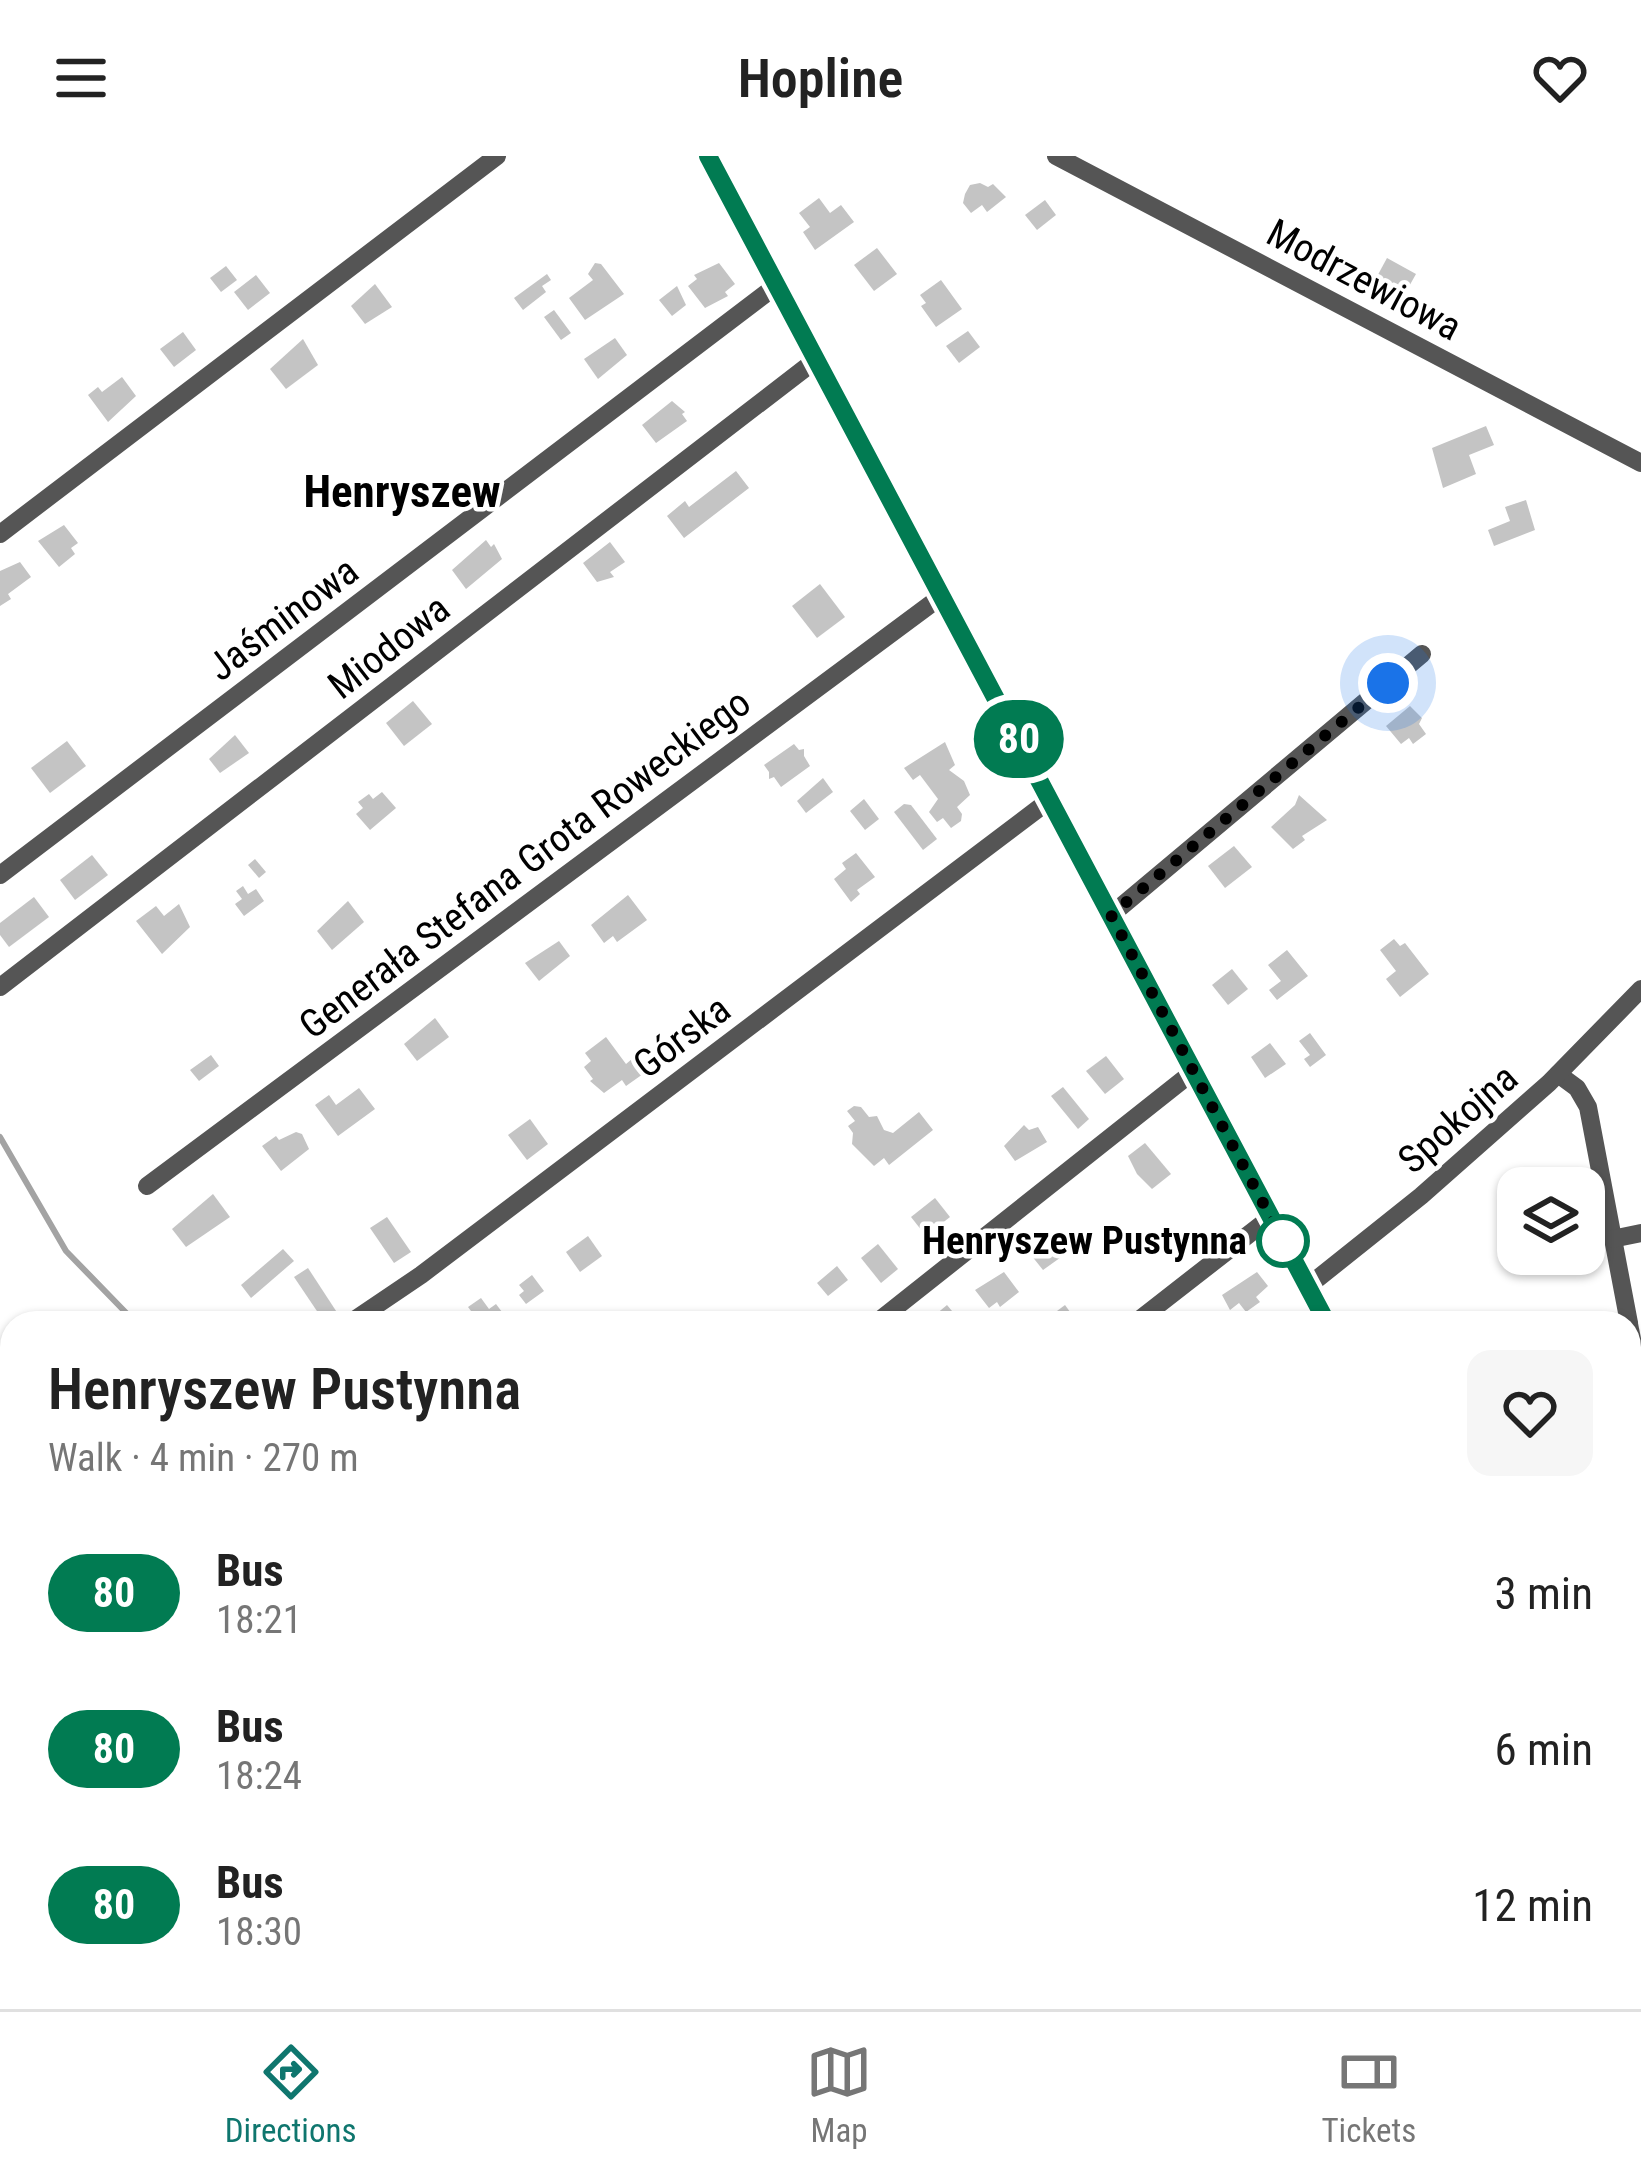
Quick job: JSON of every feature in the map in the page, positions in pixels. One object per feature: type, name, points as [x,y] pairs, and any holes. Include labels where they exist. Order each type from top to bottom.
[{"type":"street","points":[[0,534],[497,156]]},
{"type":"street","points":[[708,156],[1320,1311]]},
{"type":"street","name":"Modrzewiowa","points":[[1056,156],[1641,463]]},
{"type":"street","name":"Jaśminowa","points":[[0,874],[777,285]]},
{"type":"street","name":"Miodowa","points":[[0,987],[818,359]]},
{"type":"street","name":"Generała Stefana Grota Roweckiego","points":[[147,1186],[943,595]]},
{"type":"street","points":[[1111,915],[1423,654]]},
{"type":"street","name":"Górska","points":[[368,1311],[1051,799]]},
{"type":"street","name":"Spokojna","points":[[1307,1287],[1421,1196],[1558,1074],[1641,988]]},
{"type":"street","points":[[891,1311],[1194,1071]]},
{"type":"street","points":[[1558,1074],[1577,1088],[1588,1107],[1626,1311]]},
{"type":"street","points":[[1150,1311],[1271,1217]]},
{"type":"street","points":[[1612,1239],[1641,1233]]},
{"type":"building","points":[[993,184],[1006,197],[987,212],[982,205],[971,213],[963,203],[965,194],[970,185]]},
{"type":"building","points":[[819,198],[830,213],[841,205],[854,222],[815,250],[803,232],[810,227],[799,213]]},
{"type":"building","points":[[1045,200],[1056,215],[1037,230],[1025,215]]},
{"type":"building","points":[[877,248],[897,274],[874,291],[854,265]]},
{"type":"building","points":[[1387,258],[1416,274],[1403,297],[1374,282]]},
{"type":"building","points":[[595,263],[601,264],[624,294],[585,320],[569,298],[593,280],[588,274]]},
{"type":"building","points":[[719,263],[735,284],[725,292],[728,296],[705,308],[688,286],[697,279],[694,275]]},
{"type":"building","points":[[226,266],[237,280],[221,292],[210,278]]},
{"type":"building","points":[[547,274],[551,280],[542,286],[546,292],[523,310],[514,298]]},
{"type":"building","points":[[256,275],[270,293],[248,310],[234,292]]},
{"type":"building","points":[[941,280],[962,309],[936,327],[921,306],[926,303],[920,295]]},
{"type":"building","points":[[375,284],[392,307],[365,324],[351,306]]},
{"type":"building","points":[[677,286],[686,305],[672,316],[659,300]]},
{"type":"building","points":[[554,310],[571,333],[561,340],[544,317]]},
{"type":"building","points":[[968,331],[980,347],[959,363],[946,346]]},
{"type":"building","points":[[183,332],[196,350],[174,367],[160,349]]},
{"type":"building","points":[[615,338],[627,355],[598,379],[584,359]]},
{"type":"building","points":[[303,339],[318,365],[286,389],[270,369]]},
{"type":"building","points":[[122,377],[136,396],[108,422],[88,395],[98,387],[102,392]]},
{"type":"building","points":[[672,401],[685,412],[687,421],[656,443],[642,425]]},
{"type":"building","points":[[1486,426],[1494,445],[1469,455],[1476,474],[1443,488],[1432,448]]},
{"type":"building","points":[[736,471],[749,488],[684,538],[667,516],[685,501],[689,507]]},
{"type":"building","points":[[1526,500],[1535,530],[1494,546],[1488,530],[1510,521],[1505,507]]},
{"type":"building","points":[[64,525],[78,543],[71,548],[75,554],[59,567],[38,541]]},
{"type":"building","points":[[486,540],[502,559],[466,589],[452,570]]},
{"type":"building","points":[[610,542],[625,562],[610,572],[614,577],[597,582],[583,563]]},
{"type":"building","points":[[20,562],[31,577],[0,606],[0,571]]},
{"type":"building","points":[[820,584],[845,617],[817,638],[792,606]]},
{"type":"building","points":[[413,701],[432,724],[404,746],[386,723]]},
{"type":"building","points":[[1410,706],[1422,718],[1419,724],[1426,734],[1413,744],[1409,738],[1401,744],[1386,726]]},
{"type":"building","points":[[235,735],[249,753],[220,773],[209,759]]},
{"type":"building","points":[[67,741],[86,766],[50,793],[31,768]]},
{"type":"building","points":[[945,742],[955,765],[949,770],[964,781],[970,795],[957,807],[961,821],[951,828],[929,812],[938,799],[920,775],[913,780],[904,768]]},
{"type":"building","points":[[794,744],[804,749],[810,766],[781,787],[774,777],[769,779],[764,765]]},
{"type":"building","points":[[823,778],[833,792],[806,813],[797,801]]},
{"type":"building","points":[[382,792],[396,808],[370,830],[356,814],[363,808],[358,802]]},
{"type":"building","points":[[1299,795],[1327,820],[1302,836],[1305,840],[1293,849],[1271,827]]},
{"type":"building","points":[[864,799],[879,819],[865,830],[850,811]]},
{"type":"building","points":[[911,805],[937,839],[923,850],[894,812]]},
{"type":"building","points":[[1234,846],[1252,867],[1225,888],[1208,866]]},
{"type":"building","points":[[856,853],[875,877],[857,890],[860,894],[851,902],[834,879],[846,869],[842,863]]},
{"type":"building","points":[[92,855],[108,875],[75,900],[60,880]]},
{"type":"building","points":[[255,859],[266,872],[259,878],[248,865]]},
{"type":"building","points":[[243,886],[248,894],[256,889],[264,901],[244,916],[235,904],[242,899],[236,891]]},
{"type":"building","points":[[628,895],[647,920],[617,942],[613,936],[604,943],[591,925]]},
{"type":"building","points":[[34,897],[49,917],[9,947],[0,935],[0,923]]},
{"type":"building","points":[[348,901],[364,922],[332,950],[317,931]]},
{"type":"building","points":[[179,904],[190,927],[162,954],[136,921],[156,906],[164,916]]},
{"type":"building","points":[[1394,939],[1400,946],[1405,943],[1429,974],[1400,997],[1386,979],[1396,971],[1380,950]]},
{"type":"building","points":[[559,941],[570,956],[539,981],[525,963]]},
{"type":"building","points":[[1287,950],[1308,976],[1277,1000],[1269,990],[1281,981],[1268,965]]},
{"type":"building","points":[[1232,969],[1248,989],[1228,1005],[1212,985]]},
{"type":"building","points":[[435,1018],[449,1037],[417,1061],[404,1044]]},
{"type":"building","points":[[1310,1033],[1326,1055],[1310,1067],[1304,1059],[1310,1055],[1299,1041]]},
{"type":"building","points":[[606,1037],[626,1064],[632,1059],[643,1074],[626,1086],[622,1080],[604,1093],[590,1081],[584,1067],[591,1061],[585,1053]]},
{"type":"building","points":[[1270,1043],[1286,1064],[1265,1078],[1251,1057]]},
{"type":"building","points":[[211,1055],[219,1066],[199,1081],[190,1070]]},
{"type":"building","points":[[1106,1056],[1124,1079],[1105,1094],[1086,1071]]},
{"type":"building","points":[[1063,1087],[1089,1119],[1078,1129],[1051,1096]]},
{"type":"building","points":[[359,1088],[375,1109],[338,1136],[315,1105],[329,1095],[336,1105]]},
{"type":"building","points":[[854,1106],[869,1117],[877,1116],[884,1130],[893,1133],[919,1112],[933,1130],[889,1165],[884,1158],[874,1166],[852,1144],[848,1126],[855,1121],[847,1111]]},
{"type":"building","points":[[530,1119],[548,1144],[527,1160],[508,1135]]},
{"type":"building","points":[[1024,1125],[1029,1130],[1038,1127],[1047,1142],[1015,1161],[1004,1146]]},
{"type":"building","points":[[296,1132],[309,1149],[281,1171],[262,1146],[276,1136],[279,1140]]},
{"type":"building","points":[[1145,1143],[1171,1174],[1152,1189],[1128,1156]]},
{"type":"building","points":[[213,1194],[230,1217],[186,1247],[172,1229]]},
{"type":"building","points":[[935,1198],[950,1217],[926,1236],[911,1217]]},
{"type":"building","points":[[387,1217],[411,1252],[394,1263],[370,1228]]},
{"type":"building","points":[[1057,1232],[1071,1250],[1043,1270],[1027,1250]]},
{"type":"building","points":[[588,1236],[602,1256],[580,1272],[566,1252]]},
{"type":"building","points":[[878,1244],[898,1269],[881,1283],[861,1258]]},
{"type":"building","points":[[283,1249],[294,1261],[251,1298],[241,1285]]},
{"type":"building","points":[[837,1266],[848,1280],[828,1296],[817,1283]]},
{"type":"building","points":[[308,1268],[336,1311],[317,1311],[294,1277]]},
{"type":"building","points":[[1004,1272],[1019,1292],[1000,1307],[997,1302],[989,1308],[975,1290]]},
{"type":"building","points":[[1257,1272],[1268,1286],[1256,1297],[1260,1302],[1247,1311],[1239,1303],[1230,1310],[1222,1295]]},
{"type":"building","points":[[532,1275],[544,1291],[526,1304],[519,1285]]},
{"type":"building","points":[[481,1298],[489,1309],[496,1304],[501,1311],[471,1311],[468,1307]]},
{"type":"waterway","points":[[0,1137],[66,1251],[124,1311]]},
{"type":"bus line","name":"80","points":[[708,156],[1321,1311]]},
{"type":"place","name":"Henryszew Pustynna","points":[[1283,1241]]},
{"type":"district","name":"Henryszew","points":[[402,491]]},
{"type":"route","points":[[1283,1241],[1111,915],[1388,683]]}]
